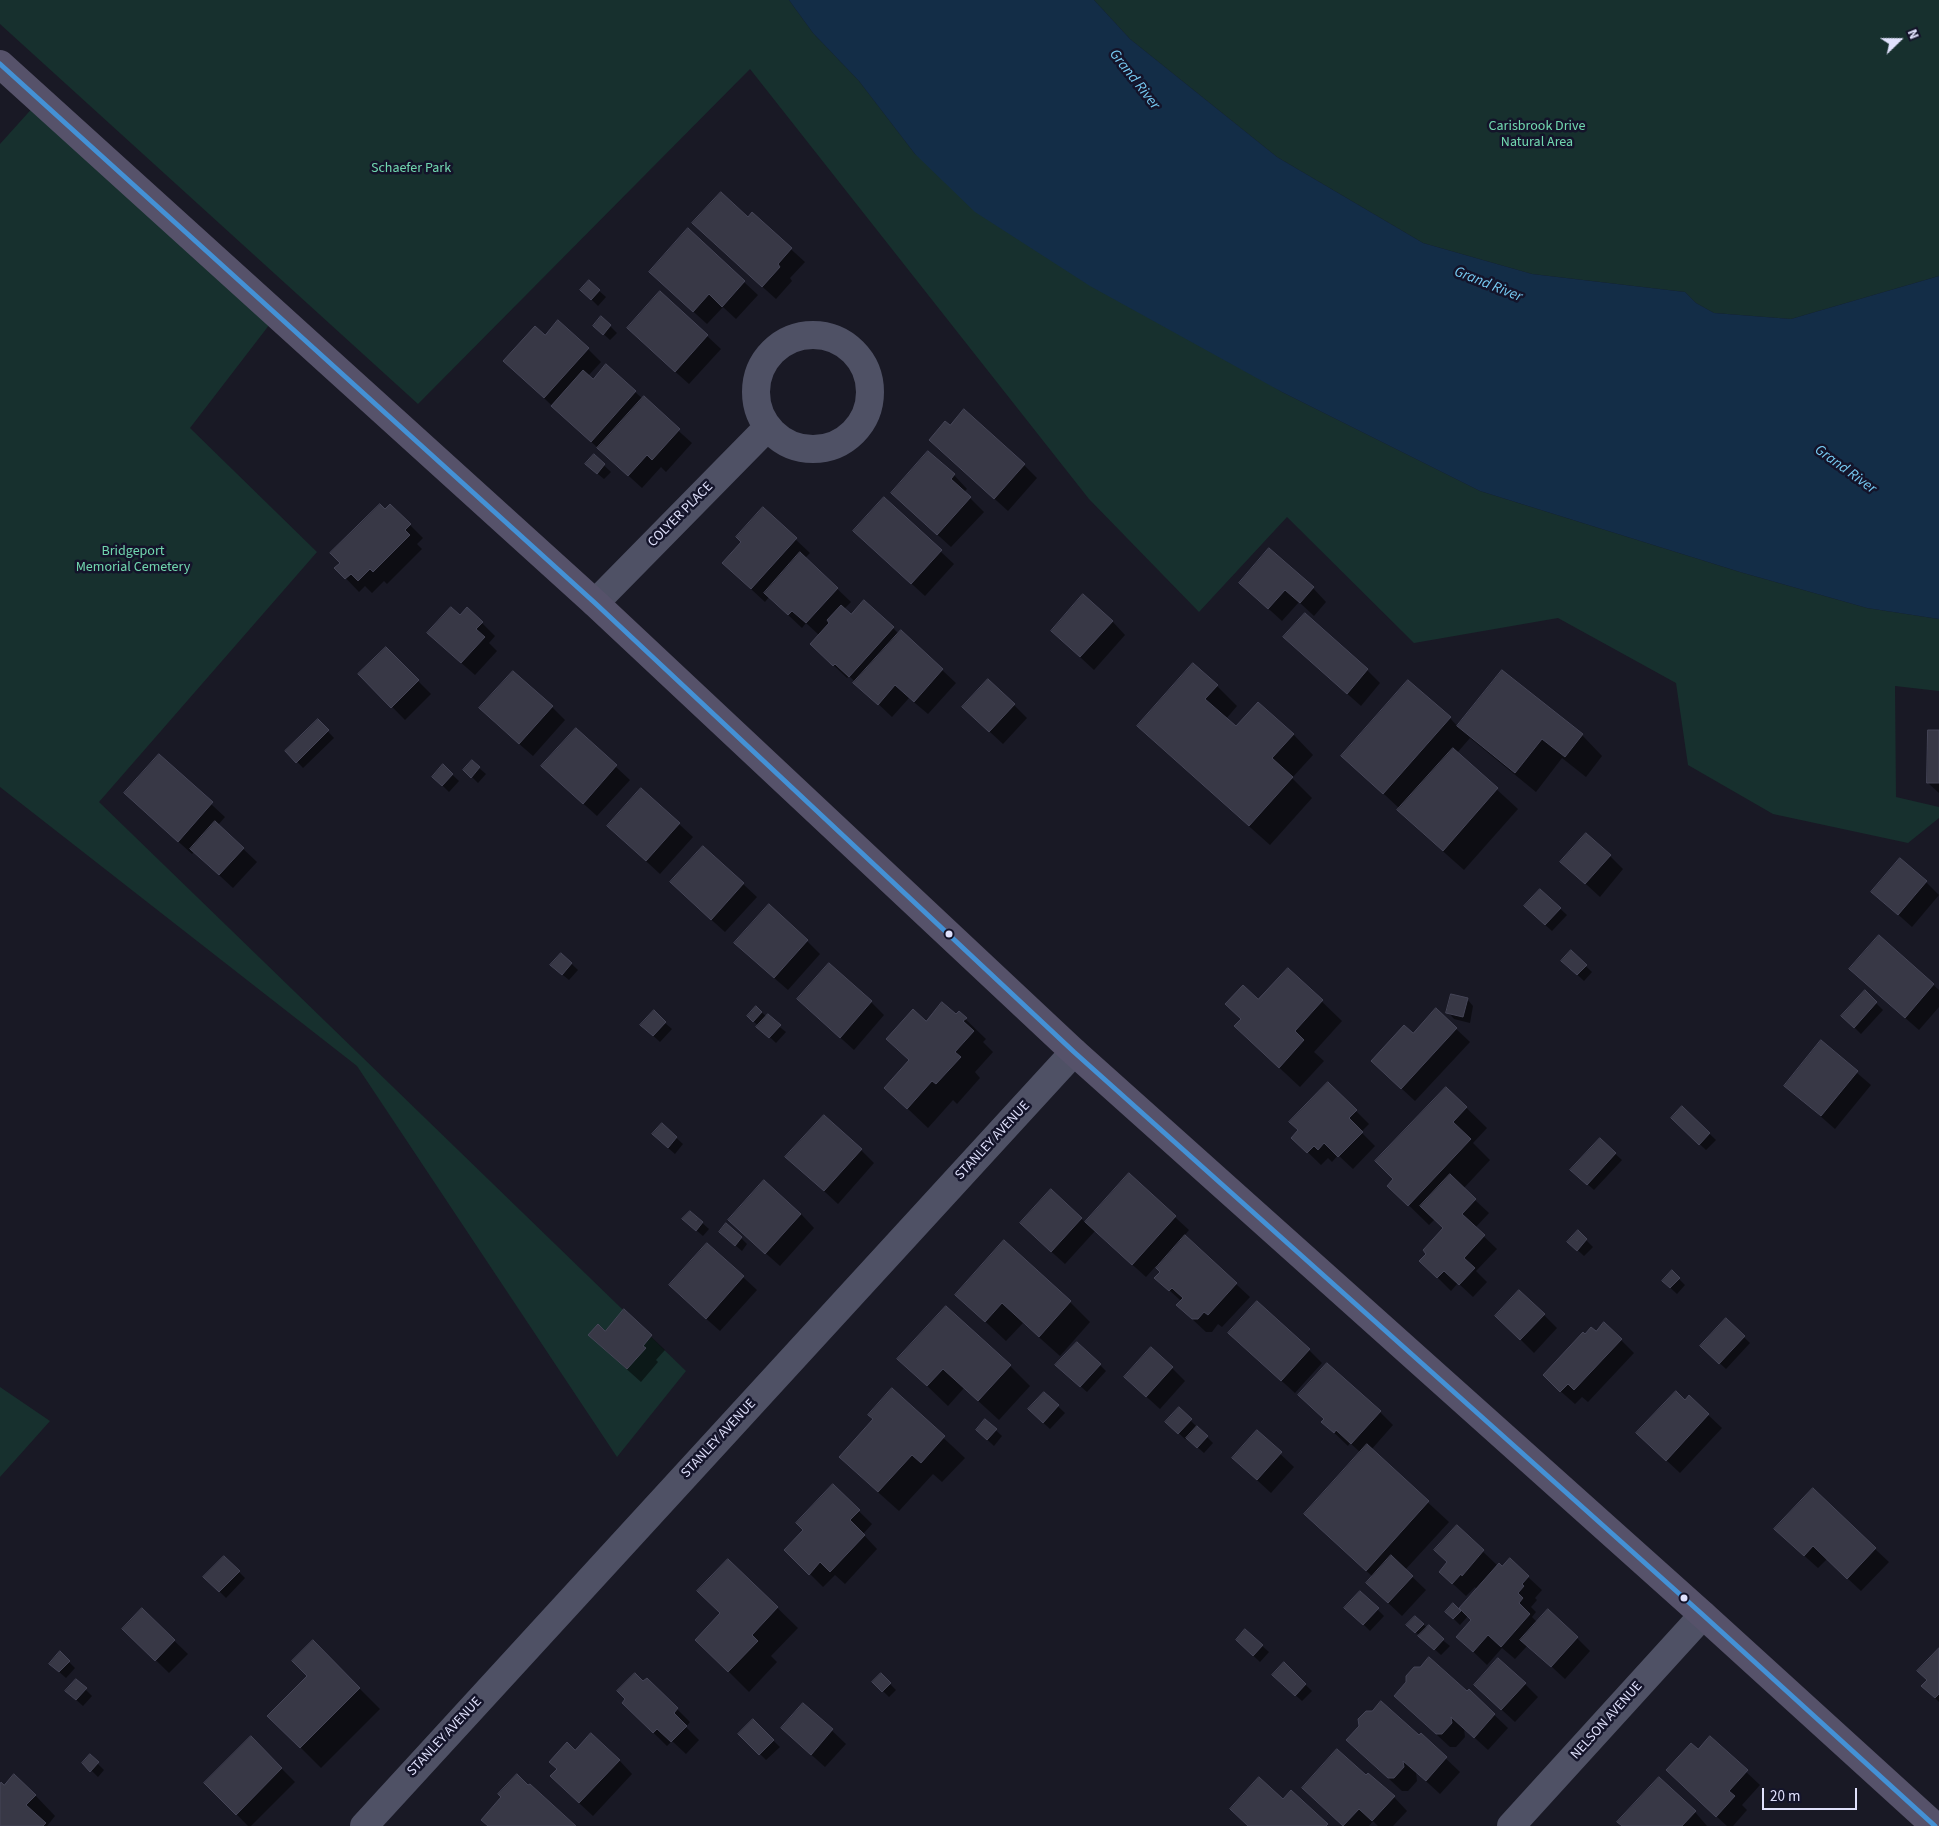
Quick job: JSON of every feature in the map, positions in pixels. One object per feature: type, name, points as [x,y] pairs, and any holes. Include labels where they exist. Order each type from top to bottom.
[{"type":"main road","points":[[0,64],[596,603],[1074,1052],[1936,1826]]},
{"type":"street","points":[[805,335],[829,336],[850,348],[865,366],[871,388],[868,412],[856,432],[840,444],[821,450],[801,449],[782,442],[768,428],[757,406],[756,382],[765,360],[782,343],[805,335]]},
{"type":"street","name":"COLYER PLACE","points":[[596,603],[768,428]]},
{"type":"street","name":"STANLEY AVENUE","points":[[364,1826],[1074,1052]]},
{"type":"street","name":"NELSON AVENUE","points":[[1511,1826],[1703,1615]]},
{"type":"green space","name":"Schaefer Park","points":[[0,0],[789,0],[813,33],[859,81],[915,154],[1282,392],[1480,491],[1740,572],[1867,608],[1939,619],[1939,691],[1895,686],[1896,797],[1939,807],[1939,818],[1908,843],[1773,814],[1688,765],[1676,683],[1558,618],[1414,643],[1287,517],[1199,612],[1089,499],[750,69],[418,404],[0,24]]},
{"type":"green space","name":"Carisbrook Drive Natural Area","points":[[1094,0],[1939,0],[1939,276],[1791,319],[1714,313],[1696,303],[1685,292],[1532,274],[1423,243],[1277,157],[1130,39]]},
{"type":"green space","name":"Bridgeport Memorial Cemetery","points":[[36,104],[273,320],[190,428],[317,552],[99,802],[686,1371],[617,1457],[357,1066],[0,787],[0,144]]},
{"type":"green space","points":[[0,1387],[50,1421],[0,1477]]},
{"type":"water","name":"Grand River","points":[[789,0],[1094,0],[1130,39],[1277,157],[1423,243],[1532,274],[1685,292],[1696,303],[1714,313],[1791,319],[1939,276],[1939,619],[1867,608],[1740,572],[1480,491],[1282,392],[1090,286],[975,212],[915,154],[859,81],[813,33]]},
{"type":"building","points":[[721,192],[748,217],[752,212],[792,248],[778,264],[780,267],[762,287],[692,223]]},
{"type":"building","points":[[688,228],[745,281],[722,307],[709,294],[693,312],[649,272]]},
{"type":"building","points":[[589,280],[600,290],[591,300],[580,290]]},
{"type":"building","points":[[660,291],[708,335],[675,372],[627,328]]},
{"type":"building","points":[[601,316],[611,325],[603,335],[593,326]]},
{"type":"building","points":[[558,320],[589,348],[544,398],[503,361],[535,326],[545,335]]},
{"type":"building","points":[[606,364],[636,391],[591,442],[551,406],[583,370],[593,379]]},
{"type":"building","points":[[644,396],[680,429],[652,460],[647,455],[628,476],[597,448]]},
{"type":"building","points":[[964,409],[1025,464],[994,499],[929,440],[945,421],[950,425]]},
{"type":"building","points":[[928,451],[955,474],[951,479],[971,497],[937,535],[891,493]]},
{"type":"building","points":[[594,454],[605,464],[597,474],[585,464]]},
{"type":"building","points":[[884,497],[942,550],[911,584],[853,531]]},
{"type":"building","points":[[380,504],[385,509],[390,504],[411,524],[405,530],[410,535],[373,572],[370,569],[358,581],[351,574],[345,579],[334,568],[340,563],[330,553]]},
{"type":"building","points":[[763,507],[797,538],[751,589],[722,563],[741,542],[736,537]]},
{"type":"building","points":[[1269,548],[1314,587],[1300,603],[1285,590],[1268,609],[1239,583]]},
{"type":"building","points":[[800,552],[838,588],[806,623],[792,611],[788,615],[764,593]]},
{"type":"building","points":[[1083,594],[1113,621],[1080,657],[1051,631]]},
{"type":"building","points":[[864,600],[894,627],[849,677],[835,664],[833,666],[810,644],[829,623],[827,620],[841,605],[851,614]]},
{"type":"building","points":[[451,607],[460,615],[467,607],[483,622],[476,629],[485,637],[461,663],[427,633]]},
{"type":"building","points":[[1305,613],[1368,669],[1347,694],[1283,637]]},
{"type":"building","points":[[901,630],[943,669],[914,702],[895,685],[878,705],[853,683]]},
{"type":"building","points":[[386,647],[419,680],[391,708],[358,674]]},
{"type":"building","points":[[1193,663],[1218,685],[1205,699],[1236,726],[1258,702],[1294,734],[1272,758],[1293,777],[1249,826],[1137,726]]},
{"type":"building","points":[[1502,670],[1583,734],[1565,757],[1542,739],[1515,773],[1457,726]]},
{"type":"building","points":[[513,671],[553,706],[519,744],[479,708]]},
{"type":"building","points":[[988,679],[1015,704],[989,732],[962,707]]},
{"type":"building","points":[[1408,680],[1451,717],[1383,794],[1341,756]]},
{"type":"building","points":[[318,719],[329,730],[296,763],[285,751]]},
{"type":"building","points":[[576,728],[617,765],[583,804],[541,766]]},
{"type":"building","points":[[1928,730],[1939,730],[1939,783],[1927,783]]},
{"type":"building","points":[[1453,748],[1498,788],[1443,851],[1397,810]]},
{"type":"building","points":[[159,754],[213,802],[178,842],[124,793]]},
{"type":"building","points":[[472,760],[480,767],[471,778],[463,770]]},
{"type":"building","points":[[443,764],[453,774],[442,786],[432,777]]},
{"type":"building","points":[[641,788],[680,823],[646,861],[607,826]]},
{"type":"building","points":[[215,821],[244,848],[219,875],[190,849]]},
{"type":"building","points":[[1586,833],[1611,855],[1585,884],[1560,862]]},
{"type":"building","points":[[703,846],[744,883],[711,920],[670,882]]},
{"type":"building","points":[[1900,858],[1927,881],[1898,915],[1871,892]]},
{"type":"building","points":[[1540,889],[1561,908],[1545,925],[1524,906]]},
{"type":"building","points":[[769,904],[808,940],[774,978],[734,943]]},
{"type":"building","points":[[1879,935],[1934,984],[1905,1018],[1849,969]]},
{"type":"building","points":[[1571,950],[1587,965],[1577,975],[1561,961]]},
{"type":"building","points":[[561,953],[572,963],[562,975],[550,965]]},
{"type":"building","points":[[829,963],[872,1001],[840,1038],[797,999]]},
{"type":"building","points":[[1288,968],[1323,1000],[1295,1031],[1304,1040],[1279,1068],[1234,1026],[1241,1019],[1225,1004],[1243,985],[1258,999]]},
{"type":"building","points":[[1865,990],[1877,1002],[1854,1028],[1841,1016]]},
{"type":"building","points":[[1451,994],[1468,998],[1463,1017],[1446,1013]]},
{"type":"building","points":[[942,1002],[956,1014],[959,1011],[967,1018],[963,1021],[974,1031],[955,1052],[961,1057],[936,1084],[932,1081],[907,1109],[884,1088],[909,1060],[886,1039],[913,1009],[926,1021]]},
{"type":"building","points":[[756,1006],[762,1012],[753,1022],[747,1016]]},
{"type":"building","points":[[1436,1008],[1457,1028],[1401,1089],[1371,1061],[1404,1025],[1413,1033]]},
{"type":"building","points":[[654,1010],[666,1022],[653,1036],[640,1025]]},
{"type":"building","points":[[768,1014],[781,1025],[769,1038],[756,1027]]},
{"type":"building","points":[[1821,1040],[1858,1071],[1821,1116],[1784,1086]]},
{"type":"building","points":[[1328,1082],[1357,1110],[1349,1118],[1363,1132],[1338,1157],[1324,1143],[1318,1150],[1314,1146],[1307,1153],[1291,1138],[1298,1130],[1289,1122]]},
{"type":"building","points":[[1446,1087],[1467,1107],[1453,1122],[1471,1139],[1408,1206],[1387,1186],[1393,1179],[1375,1161]]},
{"type":"building","points":[[1682,1106],[1710,1133],[1699,1145],[1671,1118]]},
{"type":"building","points":[[824,1115],[862,1149],[824,1191],[785,1157]]},
{"type":"building","points":[[662,1123],[677,1137],[668,1148],[652,1134]]},
{"type":"building","points":[[1600,1138],[1616,1153],[1587,1185],[1570,1170]]},
{"type":"building","points":[[1129,1173],[1176,1216],[1132,1265],[1085,1222]]},
{"type":"building","points":[[1450,1174],[1476,1199],[1462,1214],[1485,1235],[1464,1258],[1475,1268],[1459,1285],[1444,1271],[1437,1278],[1419,1261],[1426,1254],[1423,1250],[1443,1228],[1420,1206]]},
{"type":"building","points":[[764,1180],[801,1214],[765,1254],[728,1220]]},
{"type":"building","points":[[1051,1189],[1082,1218],[1051,1252],[1020,1223]]},
{"type":"building","points":[[690,1211],[703,1222],[696,1231],[682,1219]]},
{"type":"building","points":[[726,1223],[742,1237],[735,1246],[719,1232]]},
{"type":"building","points":[[1578,1230],[1587,1239],[1577,1251],[1567,1242]]},
{"type":"building","points":[[1185,1235],[1237,1283],[1208,1315],[1204,1312],[1198,1319],[1192,1319],[1176,1305],[1183,1298],[1172,1288],[1169,1291],[1154,1278],[1160,1272],[1156,1268]]},
{"type":"building","points":[[1004,1240],[1071,1301],[1039,1337],[1002,1303],[985,1322],[955,1295]]},
{"type":"building","points":[[707,1243],[744,1276],[706,1319],[669,1285]]},
{"type":"building","points":[[1672,1270],[1680,1278],[1670,1288],[1662,1281]]},
{"type":"building","points":[[1519,1290],[1545,1314],[1520,1340],[1495,1316]]},
{"type":"building","points":[[1257,1301],[1310,1349],[1281,1381],[1228,1333]]},
{"type":"building","points":[[946,1306],[1011,1365],[978,1401],[943,1369],[927,1386],[897,1359]]},
{"type":"building","points":[[624,1309],[652,1335],[643,1346],[646,1348],[627,1369],[588,1335],[598,1324],[605,1331]]},
{"type":"building","points":[[1726,1318],[1745,1336],[1719,1364],[1700,1346]]},
{"type":"building","points":[[1604,1322],[1622,1339],[1574,1390],[1568,1384],[1560,1392],[1543,1375],[1583,1332],[1585,1334],[1591,1327],[1596,1331]]},
{"type":"building","points":[[1077,1342],[1101,1364],[1080,1387],[1055,1365]]},
{"type":"building","points":[[1151,1347],[1173,1367],[1146,1397],[1124,1377]]},
{"type":"building","points":[[1327,1363],[1381,1411],[1351,1444],[1336,1430],[1334,1433],[1321,1422],[1324,1419],[1298,1395]]},
{"type":"building","points":[[892,1388],[945,1436],[921,1463],[912,1455],[878,1492],[839,1457],[873,1419],[868,1415]]},
{"type":"building","points":[[1676,1391],[1685,1400],[1689,1395],[1709,1414],[1666,1461],[1636,1433]]},
{"type":"building","points":[[1044,1392],[1059,1405],[1043,1423],[1028,1409]]},
{"type":"building","points":[[1179,1407],[1192,1419],[1178,1434],[1165,1422]]},
{"type":"building","points":[[985,1419],[997,1429],[987,1440],[976,1430]]},
{"type":"building","points":[[1197,1426],[1208,1436],[1197,1448],[1186,1438]]},
{"type":"building","points":[[1257,1430],[1282,1452],[1257,1480],[1232,1458]]},
{"type":"building","points":[[1367,1444],[1429,1501],[1366,1571],[1304,1514]]},
{"type":"building","points":[[833,1484],[860,1510],[850,1520],[865,1535],[830,1572],[820,1562],[809,1575],[784,1550],[803,1530],[796,1523]]},
{"type":"building","points":[[1813,1488],[1876,1548],[1847,1579],[1813,1546],[1804,1556],[1774,1529]]},
{"type":"building","points":[[1457,1525],[1484,1550],[1462,1576],[1461,1574],[1452,1584],[1439,1572],[1447,1562],[1434,1550]]},
{"type":"building","points":[[1391,1555],[1413,1576],[1388,1603],[1366,1583]]},
{"type":"building","points":[[224,1556],[240,1571],[219,1592],[203,1577]]},
{"type":"building","points":[[1510,1558],[1529,1576],[1522,1584],[1524,1586],[1518,1593],[1523,1598],[1519,1603],[1530,1614],[1501,1647],[1488,1635],[1473,1652],[1456,1637],[1471,1620],[1459,1608],[1499,1563],[1502,1566]]},
{"type":"building","points":[[728,1559],[778,1607],[752,1635],[758,1641],[728,1672],[695,1640],[720,1613],[697,1591]]},
{"type":"building","points":[[1360,1591],[1379,1608],[1363,1625],[1344,1608]]},
{"type":"building","points":[[1453,1603],[1461,1611],[1453,1619],[1445,1612]]},
{"type":"building","points":[[142,1608],[175,1640],[155,1661],[122,1629]]},
{"type":"building","points":[[1548,1609],[1578,1637],[1551,1667],[1520,1640]]},
{"type":"building","points":[[1415,1616],[1424,1624],[1415,1633],[1406,1625]]},
{"type":"building","points":[[1429,1625],[1444,1639],[1434,1650],[1418,1636]]},
{"type":"building","points":[[1245,1629],[1263,1645],[1253,1656],[1236,1640]]},
{"type":"building","points":[[313,1640],[360,1688],[300,1748],[267,1716],[307,1676],[292,1661]]},
{"type":"building","points":[[1939,1648],[1939,1694],[1935,1698],[1921,1686],[1927,1680],[1917,1671]]},
{"type":"building","points":[[60,1651],[70,1661],[59,1672],[49,1664]]},
{"type":"building","points":[[1429,1657],[1467,1691],[1469,1689],[1495,1714],[1474,1738],[1451,1717],[1452,1723],[1442,1734],[1436,1734],[1394,1696],[1406,1682],[1406,1676],[1414,1667],[1420,1667]]},
{"type":"building","points":[[1498,1658],[1526,1683],[1501,1710],[1474,1685]]},
{"type":"building","points":[[1284,1662],[1306,1684],[1295,1696],[1272,1675]]},
{"type":"building","points":[[635,1673],[643,1681],[647,1678],[678,1708],[674,1713],[687,1726],[671,1742],[657,1729],[653,1733],[622,1703],[625,1699],[617,1691]]},
{"type":"building","points":[[881,1673],[891,1683],[882,1692],[872,1682]]},
{"type":"building","points":[[76,1679],[87,1688],[76,1700],[65,1691]]},
{"type":"building","points":[[1381,1701],[1447,1757],[1426,1781],[1403,1761],[1404,1767],[1394,1778],[1388,1778],[1346,1740],[1359,1726],[1358,1719],[1366,1711],[1372,1711]]},
{"type":"building","points":[[803,1703],[833,1729],[811,1755],[781,1728]]},
{"type":"building","points":[[753,1719],[774,1740],[759,1755],[738,1734]]},
{"type":"building","points":[[591,1733],[620,1760],[579,1803],[550,1776],[557,1769],[549,1762],[567,1742],[575,1750]]},
{"type":"building","points":[[251,1736],[282,1768],[236,1815],[204,1783]]},
{"type":"building","points":[[1710,1736],[1748,1770],[1729,1791],[1735,1796],[1716,1817],[1666,1770],[1691,1743],[1698,1749]]},
{"type":"building","points":[[1337,1749],[1366,1775],[1368,1773],[1395,1796],[1372,1821],[1359,1809],[1343,1826],[1302,1788]]},
{"type":"building","points":[[90,1754],[99,1762],[90,1772],[82,1763]]},
{"type":"building","points":[[14,1774],[36,1795],[26,1805],[46,1823],[43,1826],[0,1826],[0,1784],[1,1782],[4,1785]]},
{"type":"building","points":[[517,1774],[576,1826],[488,1826],[481,1820],[501,1797],[498,1794]]},
{"type":"building","points":[[1259,1777],[1283,1799],[1291,1790],[1328,1824],[1326,1826],[1248,1826],[1230,1809]]},
{"type":"building","points":[[1659,1777],[1696,1811],[1682,1826],[1622,1826],[1617,1822]]},
{"type":"transit line","points":[[0,64],[595,603],[1074,1052],[1703,1615],[1935,1826]]}]
